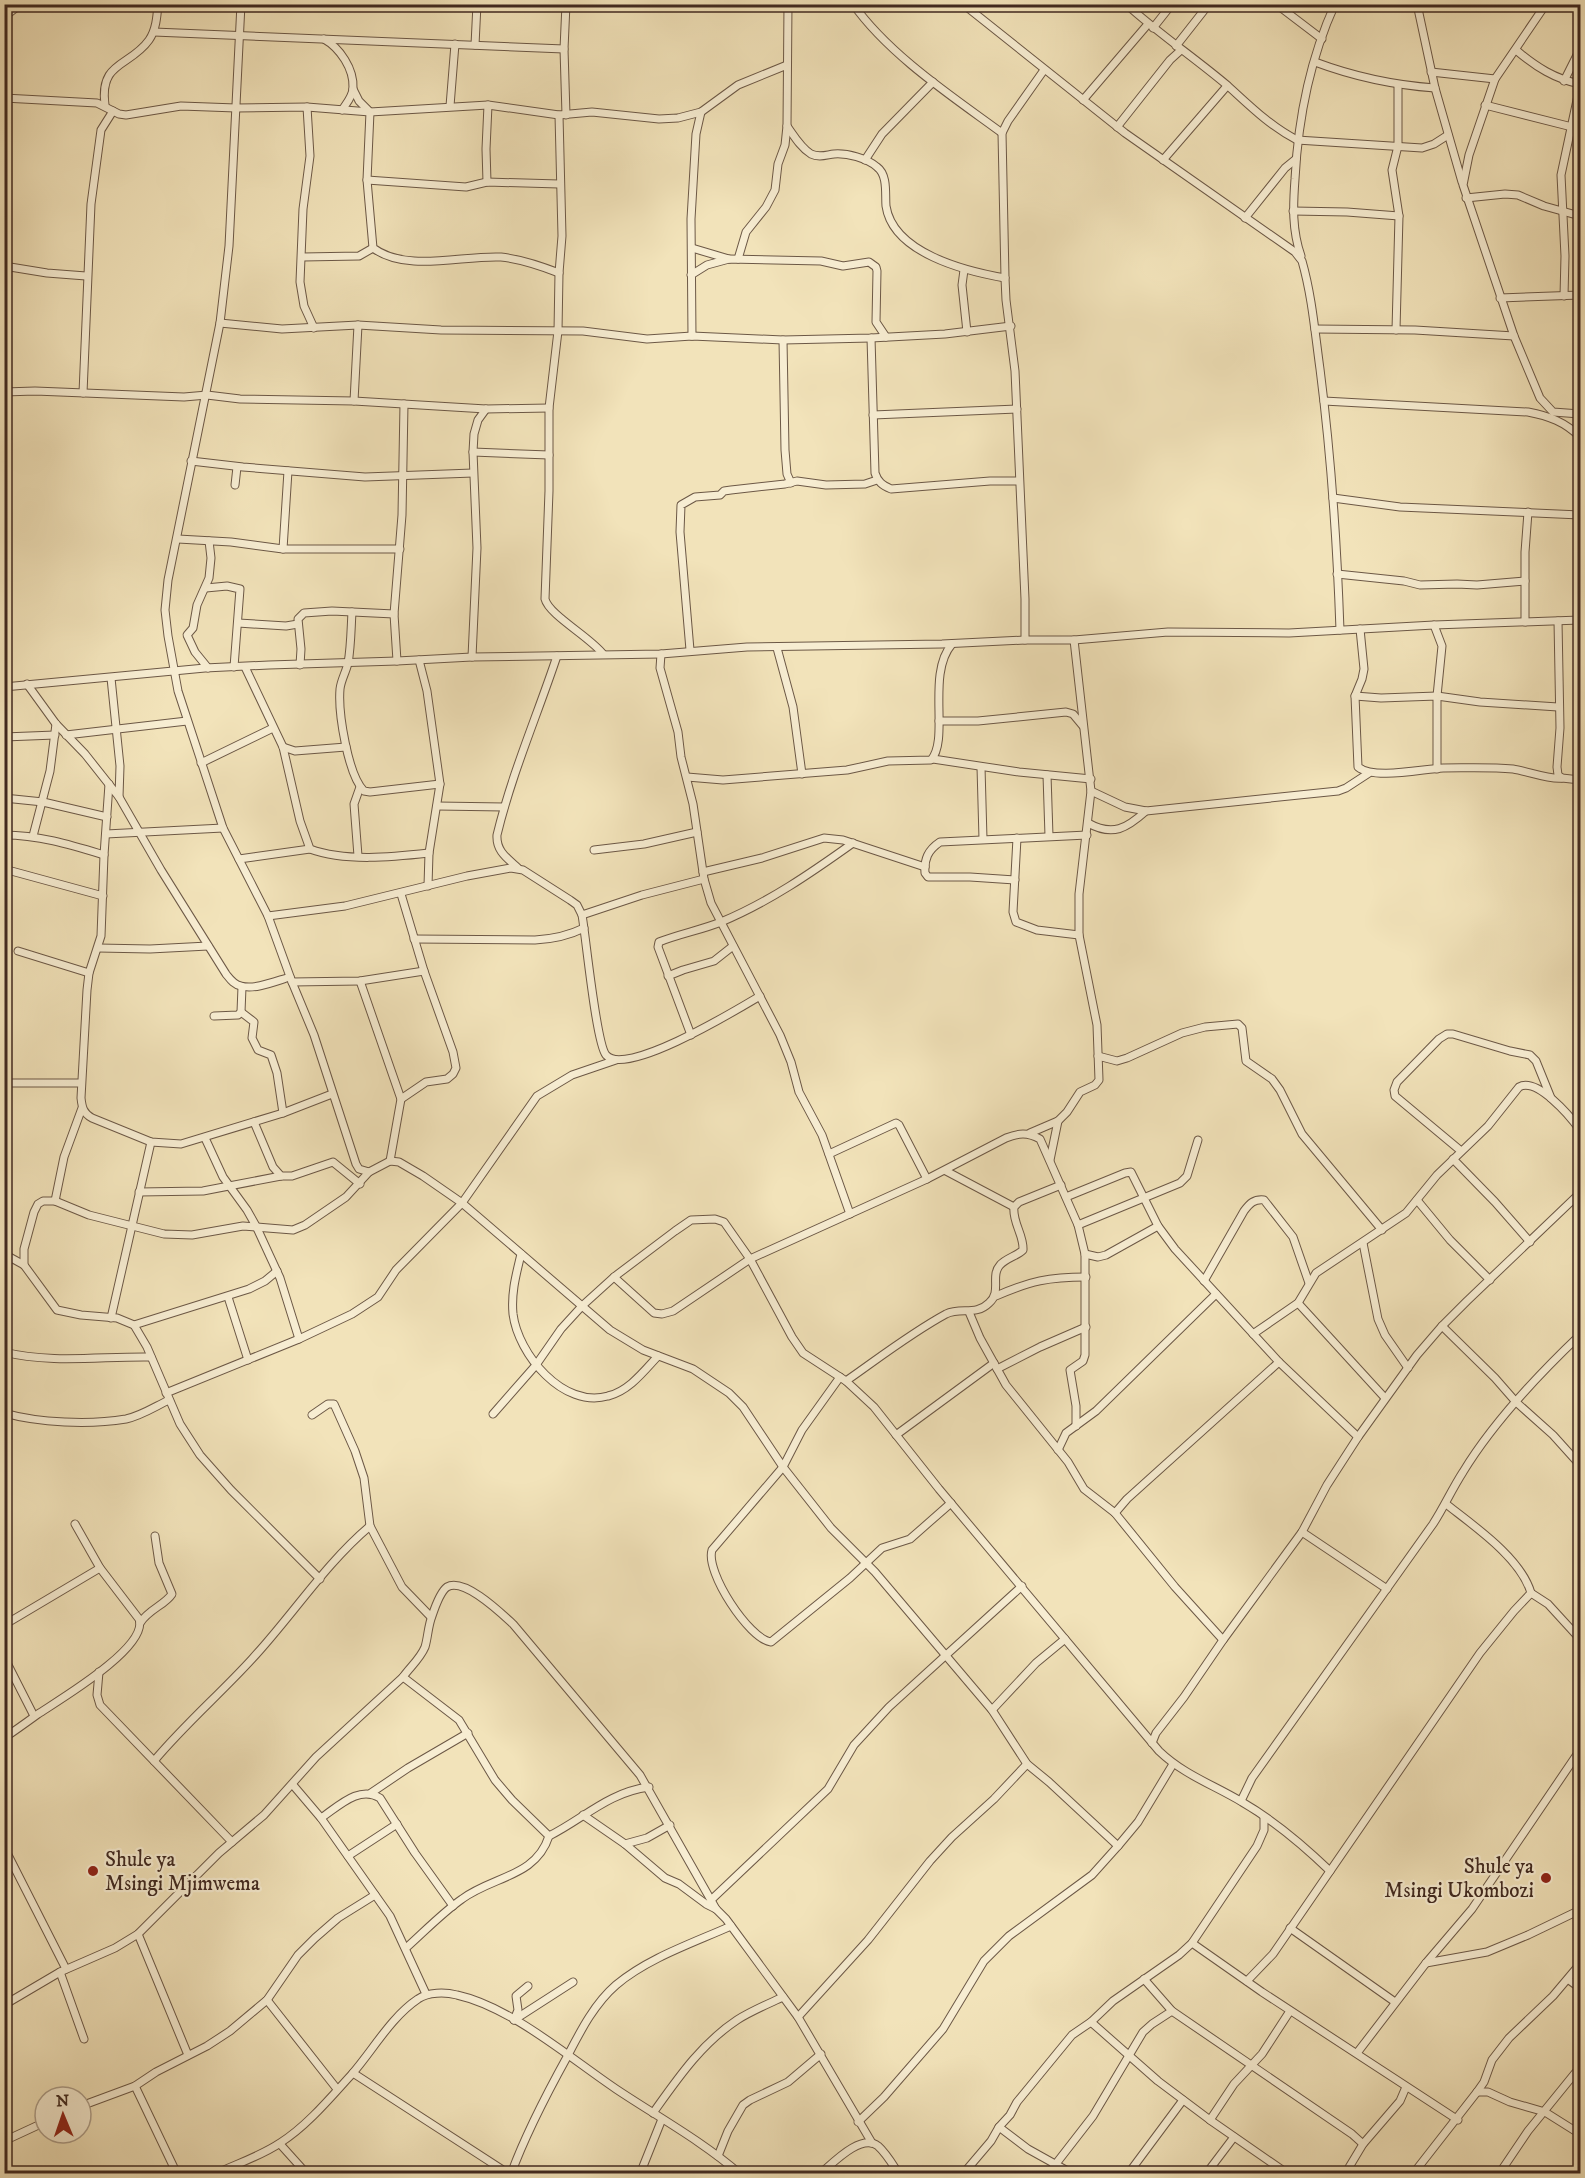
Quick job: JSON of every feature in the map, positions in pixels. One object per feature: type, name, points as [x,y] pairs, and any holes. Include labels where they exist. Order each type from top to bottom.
[{"type":"street","points":[[4,17],[21,4]]},
{"type":"street","points":[[105,105],[105,85],[109,74],[116,66],[144,47],[154,32],[158,4]]},
{"type":"street","points":[[241,4],[229,246],[220,323],[168,580],[165,610],[174,672],[187,721],[223,828],[268,916],[314,1035],[356,1164],[359,1169],[369,1172]]},
{"type":"street","points":[[475,45],[477,4]]},
{"type":"street","points":[[566,4],[559,184],[562,236],[558,331],[549,408],[546,603],[550,610],[595,644],[603,654]]},
{"type":"street","points":[[738,259],[746,232],[766,207],[775,190],[778,164],[785,145],[788,4]]},
{"type":"street","points":[[853,4],[866,21],[933,82],[1002,133]]},
{"type":"street","points":[[963,4],[1117,127],[1245,219],[1296,252],[1302,261]]},
{"type":"street","points":[[1126,4],[1265,120],[1297,140],[1411,148],[1427,147],[1448,135]]},
{"type":"street","points":[[1083,100],[1172,4]]},
{"type":"street","points":[[1117,127],[1170,60],[1209,4]]},
{"type":"street","points":[[1276,4],[1322,39]]},
{"type":"street","points":[[1335,4],[1315,63],[1297,140],[1293,211],[1295,239],[1302,261],[1315,329],[1324,401],[1333,498],[1340,630]]},
{"type":"street","points":[[1417,4],[1435,88],[1466,198],[1514,336],[1545,406],[1553,412],[1581,414]]},
{"type":"street","points":[[1463,185],[1469,155],[1495,80],[1545,5]]},
{"type":"street","points":[[154,32],[564,49]]},
{"type":"street","points":[[322,38],[338,49],[349,70],[353,89],[359,101],[370,112],[367,180],[373,248]]},
{"type":"street","points":[[450,106],[455,44]]},
{"type":"street","points":[[1564,81],[1581,49]]},
{"type":"street","points":[[1516,50],[1533,64],[1564,81],[1581,85],[1561,175],[1565,256],[1564,296]]},
{"type":"street","points":[[1315,63],[1367,79],[1398,85],[1435,88]]},
{"type":"street","points":[[4,98],[68,100],[105,105],[113,111],[126,115],[182,106],[307,107],[370,112],[488,105],[562,115],[592,112],[659,119],[689,116],[701,112],[738,85],[787,65]]},
{"type":"street","points":[[1025,640],[1017,409],[1005,278],[1002,133],[1044,69]]},
{"type":"street","points":[[1431,72],[1495,80]]},
{"type":"street","points":[[865,160],[882,134],[933,82]]},
{"type":"street","points":[[1396,330],[1399,216],[1392,170],[1398,146],[1398,85]]},
{"type":"street","points":[[1163,160],[1227,86]]},
{"type":"street","points":[[342,110],[353,89]]},
{"type":"street","points":[[487,182],[488,105]]},
{"type":"street","points":[[1485,105],[1572,127]]},
{"type":"street","points":[[307,107],[310,144],[303,209],[301,293],[314,328]]},
{"type":"street","points":[[82,393],[91,204],[101,130],[113,111]]},
{"type":"street","points":[[692,336],[691,219],[697,124],[701,112]]},
{"type":"street","points":[[689,116],[697,124]]},
{"type":"street","points":[[787,126],[812,155],[820,157],[837,154],[865,160],[880,168],[884,177],[886,208],[890,220],[896,231],[911,244],[964,270],[1005,278]]},
{"type":"street","points":[[1245,219],[1288,165],[1296,159]]},
{"type":"street","points":[[367,180],[466,187],[487,182],[559,184]]},
{"type":"street","points":[[1466,198],[1504,194],[1518,195],[1581,216]]},
{"type":"street","points":[[1293,211],[1399,216]]},
{"type":"street","points":[[303,257],[359,256],[373,248]]},
{"type":"street","points":[[373,248],[382,254],[420,261],[508,258],[559,273]]},
{"type":"street","points":[[692,248],[729,259]]},
{"type":"street","points":[[691,275],[707,265],[729,259],[821,261],[843,266],[869,262],[876,267],[877,271],[876,322],[886,337]]},
{"type":"street","points":[[4,266],[86,276]]},
{"type":"street","points":[[964,270],[962,285],[967,332]]},
{"type":"street","points":[[1500,298],[1581,295]]},
{"type":"street","points":[[220,323],[282,329],[357,325],[441,330],[610,333],[647,339],[692,336],[783,340],[871,338],[967,332],[1011,326]]},
{"type":"street","points":[[354,401],[357,325]]},
{"type":"street","points":[[1315,329],[1396,330],[1514,336]]},
{"type":"street","points":[[871,338],[875,473],[883,486],[891,489],[990,481],[1019,481]]},
{"type":"street","points":[[783,340],[785,450],[787,474],[791,483]]},
{"type":"street","points":[[4,392],[35,391],[174,397],[207,395],[240,399],[354,401],[486,409],[549,408]]},
{"type":"street","points":[[1324,401],[1528,412],[1546,415],[1561,422],[1581,437]]},
{"type":"street","points":[[397,661],[394,614],[403,476],[404,404]]},
{"type":"street","points":[[472,657],[477,548],[473,473],[474,434],[478,420],[486,409]]},
{"type":"street","points":[[873,416],[1017,409]]},
{"type":"street","points":[[473,452],[549,455]]},
{"type":"street","points":[[191,461],[365,477],[473,473]]},
{"type":"street","points":[[236,484],[237,467]]},
{"type":"street","points":[[283,549],[288,471]]},
{"type":"street","points":[[690,650],[680,532],[680,506],[695,497],[720,495],[724,491],[738,488],[801,481],[819,485],[865,484],[878,480]]},
{"type":"street","points":[[1333,498],[1400,507],[1581,515]]},
{"type":"street","points":[[1525,622],[1525,552],[1528,512]]},
{"type":"street","points":[[178,539],[231,542],[283,549],[399,549]]},
{"type":"street","points":[[208,668],[195,652],[187,635],[193,628],[197,605],[206,588],[210,567],[209,541]]},
{"type":"street","points":[[1337,574],[1404,581],[1420,585],[1477,585],[1525,580]]},
{"type":"street","points":[[206,588],[215,586],[238,588],[240,591],[234,667]]},
{"type":"street","points":[[352,612],[348,663],[341,681],[340,693],[346,747],[360,787],[370,792],[440,784]]},
{"type":"street","points":[[300,664],[302,649],[298,624],[299,616],[304,613],[394,614]]},
{"type":"street","points":[[4,687],[208,668],[300,664],[472,657],[661,654],[690,650],[1074,640],[1168,632],[1289,633],[1581,620]]},
{"type":"street","points":[[1558,621],[1560,728],[1557,767],[1558,775],[1562,778]]},
{"type":"street","points":[[238,623],[286,626],[298,624]]},
{"type":"street","points":[[1434,625],[1442,646],[1437,696],[1437,769]]},
{"type":"street","points":[[1353,783],[1358,766],[1355,696],[1364,669],[1360,629]]},
{"type":"street","points":[[614,1277],[654,1313],[662,1314],[673,1311],[750,1259],[927,1179],[1006,1138],[1019,1133],[1030,1133],[1058,1121],[1080,1092],[1095,1085],[1099,1080],[1097,1025],[1079,935],[1079,894],[1087,835],[1091,778],[1074,640]]},
{"type":"street","points":[[933,759],[940,730],[939,689],[943,662],[952,644]]},
{"type":"street","points":[[777,648],[793,707],[802,774]]},
{"type":"street","points":[[661,654],[662,679],[678,732],[703,875],[711,903],[760,996],[791,1062],[799,1092],[822,1135],[850,1214]]},
{"type":"street","points":[[556,656],[504,807],[496,842],[503,854],[518,868],[577,905],[582,915],[597,1022],[604,1052],[608,1057],[616,1060]]},
{"type":"street","points":[[419,660],[427,691],[440,784],[429,854],[429,886]]},
{"type":"street","points":[[245,667],[282,747],[300,821],[310,849]]},
{"type":"street","points":[[111,678],[120,766],[119,797]]},
{"type":"street","points":[[27,684],[56,724],[119,797],[225,974],[234,983],[242,987],[291,980],[360,981],[424,971]]},
{"type":"street","points":[[1355,696],[1381,698],[1437,696],[1480,702],[1558,707]]},
{"type":"street","points":[[939,721],[978,721],[1066,712],[1073,714],[1084,728]]},
{"type":"street","points":[[66,735],[187,721]]},
{"type":"street","points":[[33,836],[50,771],[56,724]]},
{"type":"street","points":[[201,763],[273,728]]},
{"type":"street","points":[[4,737],[55,735]]},
{"type":"street","points":[[282,747],[295,750],[346,747]]},
{"type":"street","points":[[687,777],[714,781],[847,770],[888,761],[933,759],[1047,775],[1091,778]]},
{"type":"street","points":[[1358,766],[1369,773]]},
{"type":"street","points":[[981,767],[983,839]]},
{"type":"street","points":[[1091,791],[1125,807],[1146,811],[1338,791],[1369,773],[1478,767],[1511,769],[1557,779],[1581,780]]},
{"type":"street","points":[[1047,775],[1049,836]]},
{"type":"street","points":[[56,1201],[63,1157],[82,1108],[81,1083],[89,973],[101,936],[109,784]]},
{"type":"street","points":[[358,856],[354,804],[360,787]]},
{"type":"street","points":[[4,798],[43,802],[107,817]]},
{"type":"street","points":[[437,806],[504,807]]},
{"type":"street","points":[[1088,823],[1107,830],[1120,829],[1132,824],[1146,811]]},
{"type":"street","points":[[106,834],[223,828]]},
{"type":"street","points":[[594,850],[644,844],[697,832]]},
{"type":"street","points":[[1015,880],[928,877],[925,873],[927,856],[931,848],[940,842],[1087,835]]},
{"type":"street","points":[[6,836],[33,836],[104,855]]},
{"type":"street","points":[[582,915],[642,894],[824,838],[853,843],[925,867]]},
{"type":"street","points":[[1017,838],[1013,912],[1016,922],[1037,930],[1079,935]]},
{"type":"street","points":[[691,1035],[658,947],[659,942],[720,922],[768,900],[809,875],[853,843]]},
{"type":"street","points":[[239,859],[310,849],[358,856],[429,854]]},
{"type":"street","points":[[268,916],[345,906],[467,876],[518,868]]},
{"type":"street","points":[[4,869],[104,896]]},
{"type":"street","points":[[401,894],[424,971],[453,1052],[456,1068],[447,1079],[426,1082],[401,1099]]},
{"type":"street","points":[[414,939],[535,940],[562,937],[584,928]]},
{"type":"street","points":[[98,948],[150,949],[208,946]]},
{"type":"street","points":[[668,976],[683,969],[721,958],[733,946]]},
{"type":"street","points":[[18,951],[89,973]]},
{"type":"street","points":[[360,981],[401,1099],[390,1161]]},
{"type":"street","points":[[241,1012],[242,987]]},
{"type":"street","points":[[4,1413],[34,1419],[69,1421],[126,1419],[136,1416],[168,1396],[352,1314],[378,1297],[396,1270],[462,1203],[537,1096],[572,1074],[651,1052],[691,1035],[760,996]]},
{"type":"street","points":[[214,1016],[231,1017],[241,1012]]},
{"type":"street","points":[[241,1012],[254,1022],[252,1038],[258,1050],[271,1055],[277,1073],[283,1113]]},
{"type":"street","points":[[1098,1056],[1117,1061],[1182,1033],[1205,1027],[1238,1024],[1242,1028],[1246,1060],[1272,1079],[1302,1134],[1382,1230]]},
{"type":"street","points":[[1461,1151],[1395,1096],[1394,1090],[1397,1083],[1413,1065],[1447,1034],[1461,1035],[1530,1055],[1536,1061],[1551,1098]]},
{"type":"street","points":[[4,1083],[81,1083]]},
{"type":"street","points":[[1253,1334],[1298,1303],[1316,1273],[1363,1244],[1406,1213],[1453,1159],[1488,1126],[1519,1087],[1524,1084],[1529,1085],[1551,1098],[1581,1130]]},
{"type":"street","points":[[82,1108],[92,1118],[151,1142],[181,1144],[283,1113],[332,1094]]},
{"type":"street","points":[[1050,1160],[1058,1121]]},
{"type":"street","points":[[254,1122],[273,1167],[281,1176]]},
{"type":"street","points":[[829,1154],[896,1123],[927,1179]]},
{"type":"street","points":[[1030,1133],[1040,1139],[1050,1160],[1078,1225],[1085,1254],[1085,1355],[1083,1361],[1070,1370],[1075,1393],[1076,1426]]},
{"type":"street","points":[[205,1138],[218,1167],[256,1226],[276,1271],[299,1339]]},
{"type":"street","points":[[1078,1225],[1180,1183],[1187,1176],[1198,1140]]},
{"type":"street","points":[[111,1318],[151,1142]]},
{"type":"street","points":[[1453,1159],[1530,1242]]},
{"type":"street","points":[[139,1192],[203,1191],[230,1187],[281,1176],[292,1176],[333,1161],[360,1184]]},
{"type":"street","points":[[24,1265],[24,1249],[34,1212],[38,1204],[43,1201],[56,1201],[90,1215],[164,1234],[192,1235],[243,1226],[292,1230],[329,1210],[360,1184],[369,1172],[390,1161],[399,1162],[462,1203],[610,1330],[643,1350],[693,1369],[729,1393],[744,1407],[783,1467],[831,1528],[875,1572],[946,1654],[992,1710],[1027,1764],[1119,1846]]},
{"type":"street","points":[[945,1170],[1014,1207]]},
{"type":"street","points":[[1066,1197],[1131,1172],[1158,1226],[1175,1249],[1279,1362],[1358,1437]]},
{"type":"street","points":[[996,1296],[997,1271],[1000,1264],[1023,1250],[1024,1244],[1013,1214],[1014,1207],[1061,1185]]},
{"type":"street","points":[[1152,1743],[1156,1733],[1302,1532],[1327,1485],[1358,1437],[1408,1368],[1442,1326],[1581,1193]]},
{"type":"street","points":[[1204,1281],[1244,1211],[1251,1203],[1264,1200],[1293,1237],[1310,1283]]},
{"type":"street","points":[[1417,1200],[1450,1240],[1490,1280]]},
{"type":"street","points":[[493,1414],[536,1365],[561,1329],[614,1277],[691,1220],[705,1218],[724,1222],[750,1259],[797,1346],[810,1358],[843,1379],[874,1407],[951,1503],[1152,1743],[1173,1764],[1207,1785],[1241,1801],[1276,1824],[1330,1871]]},
{"type":"street","points":[[1085,1254],[1098,1257],[1106,1255],[1158,1226]]},
{"type":"street","points":[[1363,1244],[1378,1319],[1385,1335],[1408,1368]]},
{"type":"street","points":[[521,1254],[513,1290],[513,1315],[518,1336],[536,1365],[552,1382],[581,1395],[607,1397],[620,1391],[638,1377],[658,1356]]},
{"type":"street","points":[[6,1257],[24,1265],[57,1310],[126,1320],[134,1325],[188,1438],[200,1455],[231,1490],[320,1579]]},
{"type":"street","points":[[134,1325],[228,1297],[265,1281],[276,1271]]},
{"type":"street","points":[[951,1503],[910,1539],[882,1548],[850,1578],[771,1642],[760,1639],[750,1628],[719,1585],[709,1557],[722,1537],[741,1519],[760,1492],[783,1467],[802,1430],[843,1379],[950,1312],[969,1312],[984,1307],[996,1296],[1042,1279],[1086,1277]]},
{"type":"street","points":[[1058,1450],[1066,1433],[1096,1411],[1216,1294]]},
{"type":"street","points":[[228,1297],[248,1360]]},
{"type":"street","points":[[1298,1303],[1385,1398]]},
{"type":"street","points":[[969,1312],[1006,1385],[1058,1450],[1084,1489],[1115,1513],[1175,1587],[1223,1640]]},
{"type":"street","points":[[1442,1326],[1581,1465]]},
{"type":"street","points":[[896,1435],[995,1366],[1086,1327]]},
{"type":"street","points":[[1241,1801],[1252,1778],[1446,1504],[1462,1472],[1539,1373],[1581,1335]]},
{"type":"street","points":[[4,1352],[21,1356],[68,1358],[151,1357]]},
{"type":"street","points":[[1115,1513],[1127,1499],[1279,1362]]},
{"type":"street","points":[[312,1415],[328,1404],[334,1404],[352,1442],[364,1478],[370,1526],[402,1587],[431,1617]]},
{"type":"street","points":[[1446,1504],[1504,1552],[1526,1580],[1532,1593],[1548,1604],[1580,1638]]},
{"type":"street","points":[[75,1524],[100,1568],[133,1609],[140,1623]]},
{"type":"street","points":[[154,1761],[176,1735],[252,1660],[320,1579],[357,1537],[370,1526]]},
{"type":"street","points":[[1302,1532],[1387,1589]]},
{"type":"street","points":[[4,1738],[99,1672],[132,1641],[146,1615],[172,1594],[159,1563],[155,1536]]},
{"type":"street","points":[[4,1625],[100,1568]]},
{"type":"street","points":[[4,2006],[63,1970],[116,1948],[138,1934],[219,1853],[264,1815],[316,1757],[403,1677],[424,1648],[431,1617],[443,1592],[449,1586],[457,1585],[469,1590],[513,1624],[631,1762],[649,1787],[716,1910]]},
{"type":"street","points":[[711,1900],[828,1789],[863,1734],[946,1654],[1022,1586]]},
{"type":"street","points":[[1247,1981],[1273,1954],[1425,1735],[1449,1695],[1514,1611],[1532,1593]]},
{"type":"street","points":[[992,1710],[1036,1663],[1065,1639]]},
{"type":"street","points":[[4,1657],[34,1716]]},
{"type":"street","points":[[99,1672],[97,1695],[100,1705],[232,1842]]},
{"type":"street","points":[[403,1677],[452,1713],[468,1733],[495,1779],[512,1800],[549,1836]]},
{"type":"street","points":[[321,1818],[355,1796],[371,1793],[468,1733]]},
{"type":"street","points":[[1357,2053],[1426,1963],[1472,1909],[1581,1750]]},
{"type":"street","points":[[798,2017],[868,1940],[930,1861],[1027,1764]]},
{"type":"street","points":[[858,2122],[884,2097],[943,2029],[984,1961],[1010,1936],[1092,1875],[1119,1846],[1138,1822],[1173,1764]]},
{"type":"street","points":[[293,1785],[321,1818],[390,1916],[426,1994]]},
{"type":"street","points":[[406,1948],[464,1897],[532,1864],[545,1848],[549,1836],[609,1799],[649,1787]]},
{"type":"street","points":[[371,1793],[380,1798],[453,1906]]},
{"type":"street","points":[[583,1815],[625,1844],[665,1878],[679,1884],[716,1910],[731,1926],[798,2017],[872,2143],[880,2148],[899,2174]]},
{"type":"street","points":[[963,2174],[1072,2035],[1091,2022],[1113,2001],[1179,1955],[1192,1943],[1257,1846],[1264,1830],[1264,1818]]},
{"type":"street","points":[[348,1856],[397,1824]]},
{"type":"street","points":[[625,1844],[647,1838],[670,1825]]},
{"type":"street","points":[[4,1847],[63,1970],[84,2039]]},
{"type":"street","points":[[93,2102],[135,2086],[230,2031],[267,2000],[298,1956],[315,1938],[338,1918],[375,1895]]},
{"type":"street","points":[[1426,1963],[1487,1952],[1581,1910]]},
{"type":"street","points":[[353,2073],[510,2174],[538,2111],[567,2055],[584,2025],[606,1995],[616,1985],[648,1964],[731,1926]]},
{"type":"street","points":[[1290,1928],[1395,2002]]},
{"type":"street","points":[[138,1934],[188,2055]]},
{"type":"street","points":[[1192,1943],[1290,2011],[1458,2120]]},
{"type":"street","points":[[1413,2174],[1458,2120],[1484,2082],[1492,2060],[1509,2038],[1569,1980],[1581,1964]]},
{"type":"street","points":[[1144,1979],[1172,2011],[1352,2134],[1363,2144]]},
{"type":"street","points":[[1569,1980],[1581,1988]]},
{"type":"street","points":[[514,2020],[573,1982]]},
{"type":"street","points":[[514,2020],[518,2010],[516,1996],[528,1986]]},
{"type":"street","points":[[215,2174],[280,2144],[296,2131],[353,2073],[397,2019],[416,2000],[426,1994],[458,1995],[492,2008],[514,2020],[718,2156],[740,2174]]},
{"type":"street","points":[[653,2113],[694,2057],[714,2038],[738,2020],[783,1997]]},
{"type":"street","points":[[267,2000],[337,2089]]},
{"type":"street","points":[[1048,2174],[1093,2116],[1130,2057],[1130,2050],[1143,2032],[1172,2011]]},
{"type":"street","points":[[1210,2120],[1234,2084],[1262,2054],[1290,2011]]},
{"type":"street","points":[[1091,2022],[1183,2100],[1288,2174]]},
{"type":"street","points":[[718,2156],[728,2131],[743,2105],[788,2082],[821,2054]]},
{"type":"street","points":[[1499,2174],[1528,2131],[1581,2067]]},
{"type":"street","points":[[135,2086],[177,2174]]},
{"type":"street","points":[[1345,2174],[1363,2144],[1400,2101],[1406,2087]]},
{"type":"street","points":[[1477,2092],[1488,2092],[1510,2102],[1545,2112],[1581,2134]]},
{"type":"street","points":[[1128,2174],[1183,2100]]},
{"type":"street","points":[[640,2174],[662,2119]]},
{"type":"street","points":[[999,2127],[1072,2174]]},
{"type":"street","points":[[4,2141],[33,2128]]},
{"type":"street","points":[[1206,2174],[1234,2137]]},
{"type":"street","points":[[820,2174],[856,2145],[872,2143]]},
{"type":"street","points":[[280,2144],[307,2174]]},
{"type":"place","name":"Shule ya Msingi Mjimwema","points":[[93,1871]]},
{"type":"place","name":"Shule ya Msingi Ukombozi","points":[[1546,1878]]}]
